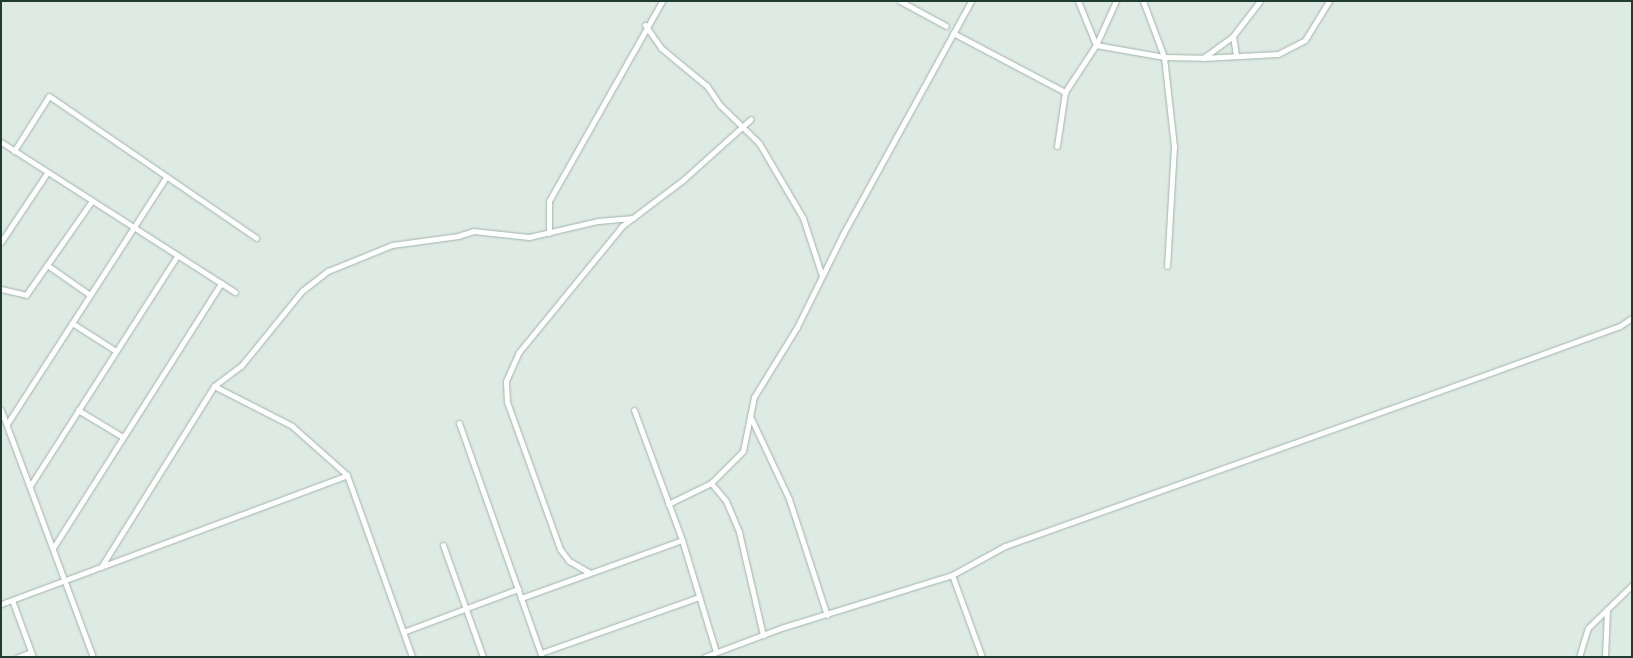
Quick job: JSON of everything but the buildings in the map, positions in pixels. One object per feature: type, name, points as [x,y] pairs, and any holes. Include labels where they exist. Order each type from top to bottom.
[{"type":"street","points":[[549,233],[549,201],[573,154],[604,109],[645,25],[662,1]]},
{"type":"street","points":[[900,1],[946,26]]},
{"type":"street","points":[[668,504],[711,483],[743,451],[754,397],[797,327],[822,276],[971,1]]},
{"type":"street","points":[[1078,1],[1096,45]]},
{"type":"street","points":[[1057,146],[1065,92],[1096,45],[1116,1]]},
{"type":"street","points":[[1143,1],[1164,57],[1174,146],[1167,266]]},
{"type":"street","points":[[1203,58],[1233,36],[1260,1]]},
{"type":"street","points":[[1096,45],[1164,57],[1203,58],[1278,54],[1305,40],[1329,1]]},
{"type":"street","points":[[645,25],[661,48],[707,86],[742,127],[759,143],[803,218],[822,276]]},
{"type":"street","points":[[953,33],[1065,92]]},
{"type":"street","points":[[1233,36],[1236,55]]},
{"type":"street","points":[[14,151],[49,96],[256,238]]},
{"type":"street","points":[[590,574],[569,562],[560,549],[507,402],[506,381],[520,352],[599,252],[633,218],[751,119]]},
{"type":"street","points":[[2,143],[91,202],[235,292]]},
{"type":"street","points":[[1,242],[48,173]]},
{"type":"street","points":[[7,424],[166,177]]},
{"type":"street","points":[[1,289],[26,295],[91,202]]},
{"type":"street","points":[[101,566],[214,386],[241,366],[302,291],[349,260],[392,245],[458,236],[474,230],[529,237],[598,221],[633,218]]},
{"type":"street","points":[[30,486],[177,256]]},
{"type":"street","points":[[47,265],[90,295]]},
{"type":"street","points":[[53,548],[221,283]]},
{"type":"street","points":[[704,657],[763,635],[952,575],[1005,546],[1620,326],[1632,318]]},
{"type":"street","points":[[72,323],[116,351]]},
{"type":"street","points":[[214,386],[292,426],[347,476],[412,657]]},
{"type":"street","points":[[1,410],[93,657]]},
{"type":"street","points":[[78,410],[123,437]]},
{"type":"street","points":[[634,410],[682,540],[716,652]]},
{"type":"street","points":[[750,416],[789,498],[828,615]]},
{"type":"street","points":[[459,424],[542,655],[699,597]]},
{"type":"street","points":[[1,604],[347,476]]},
{"type":"street","points":[[711,483],[726,501],[739,532],[763,635]]},
{"type":"street","points":[[521,598],[682,540]]},
{"type":"street","points":[[443,545],[483,657]]},
{"type":"street","points":[[952,575],[982,657]]},
{"type":"street","points":[[1579,657],[1588,628],[1632,585]]},
{"type":"street","points":[[403,632],[518,589]]},
{"type":"street","points":[[12,600],[32,654],[18,657]]},
{"type":"street","points":[[1605,657],[1607,609]]}]
